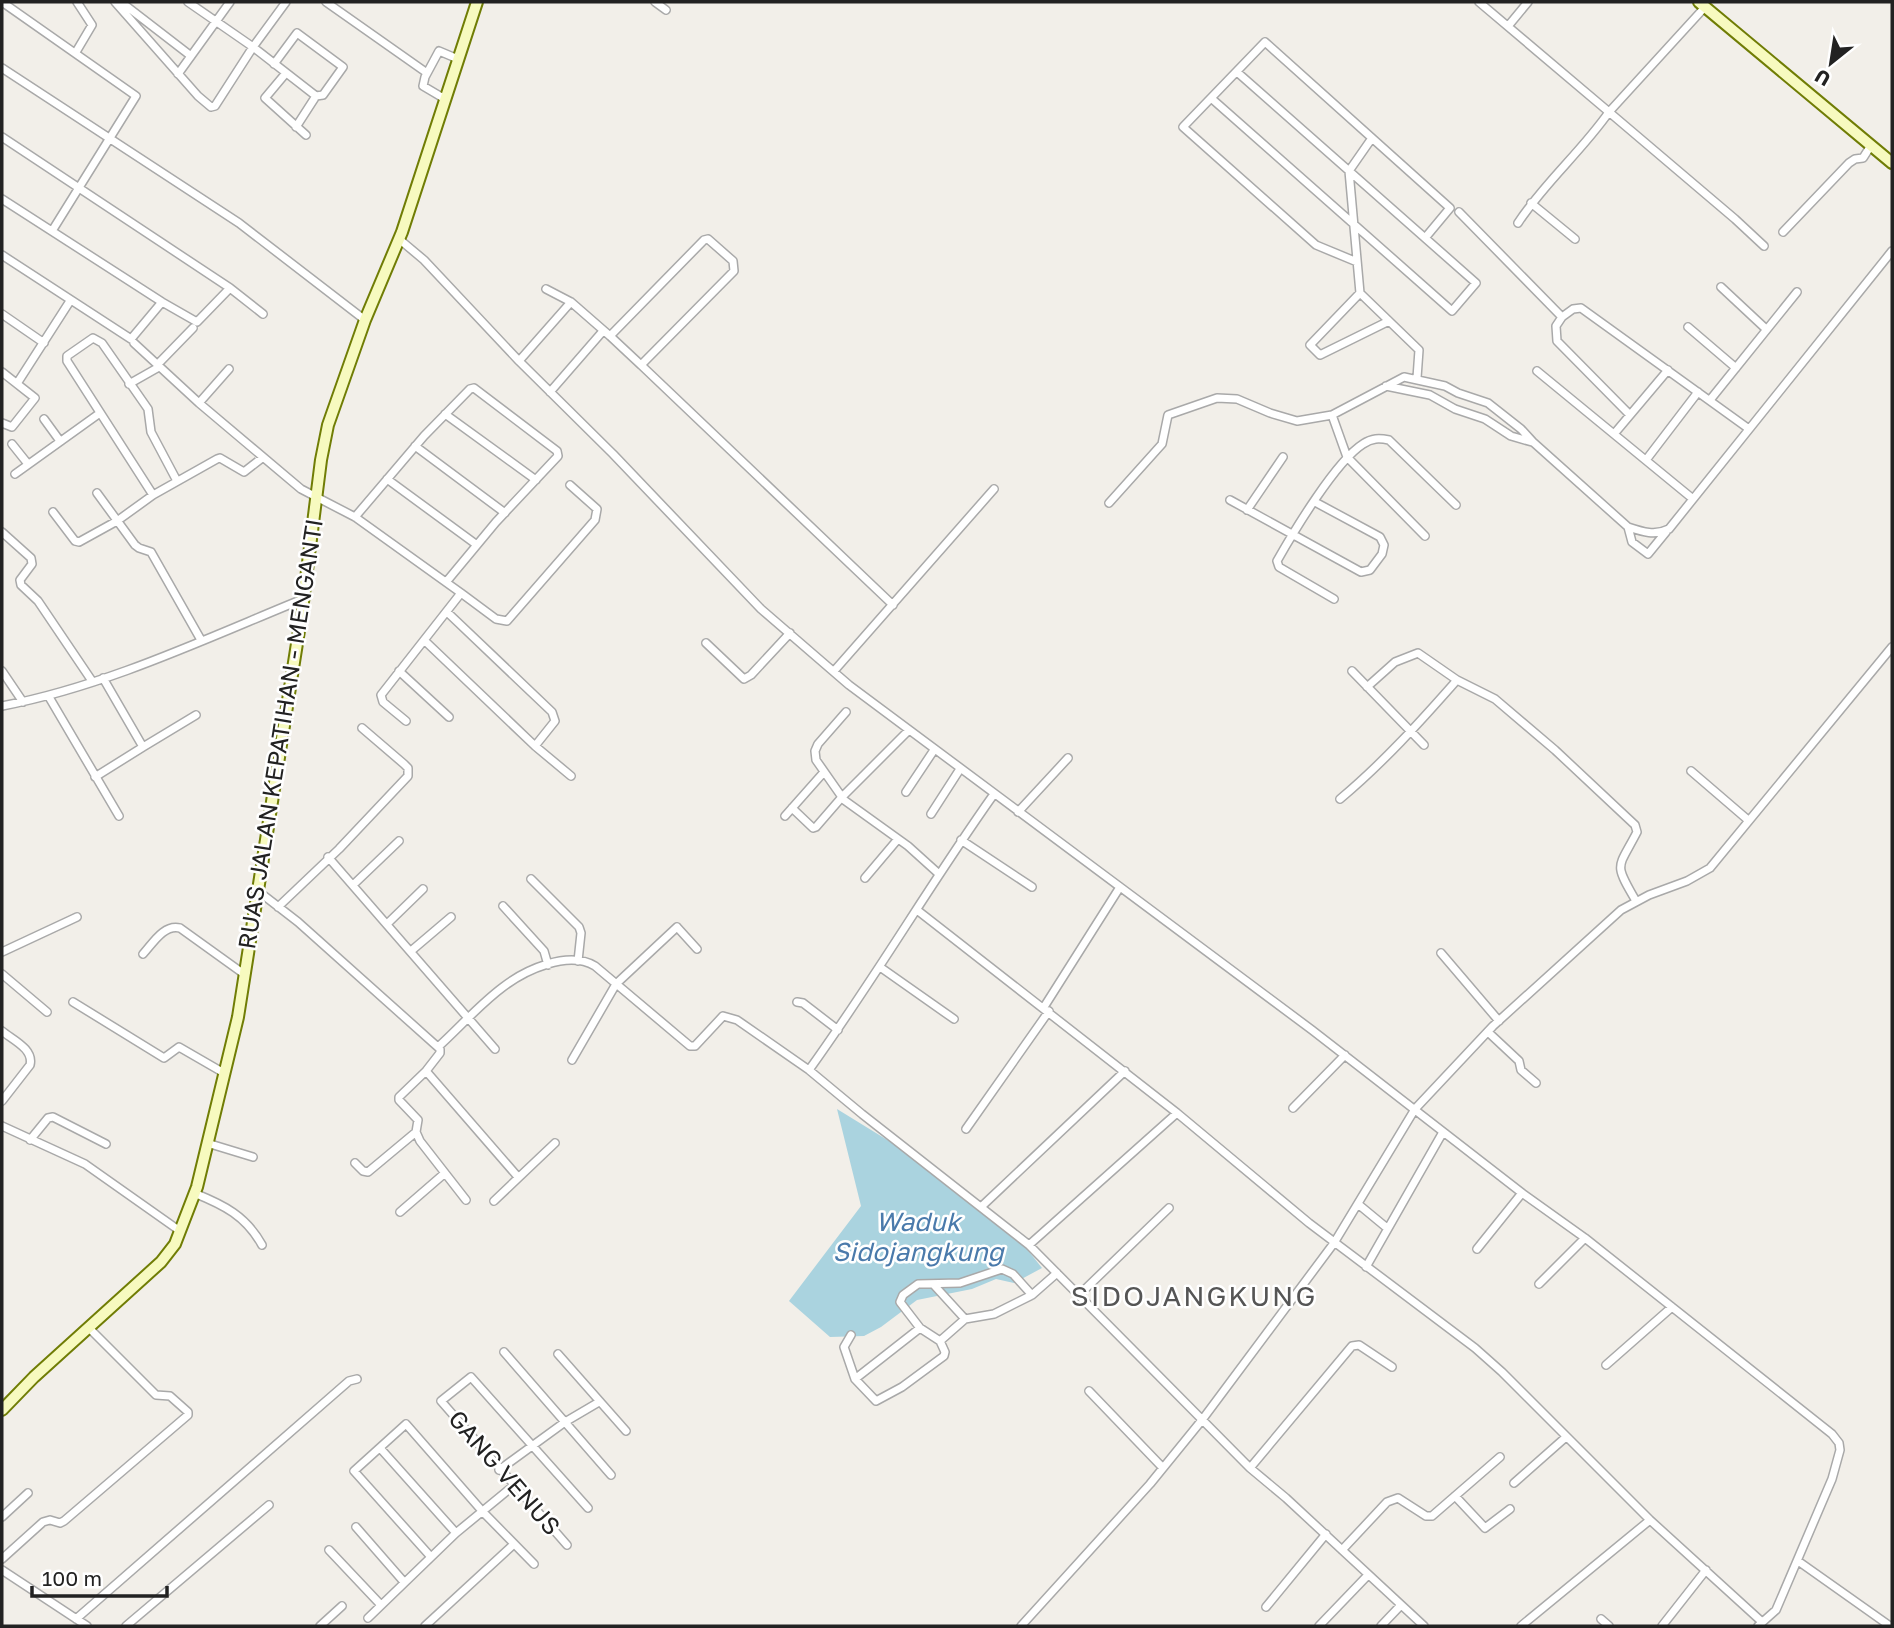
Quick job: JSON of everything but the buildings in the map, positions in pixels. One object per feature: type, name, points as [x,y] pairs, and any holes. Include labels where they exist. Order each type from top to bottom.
[{"type":"main road","name":"RUAS JALAN KEPATIHAN - MENGANTI","points":[[2,1410],[162,1262],[175,1244],[194,1193],[239,1017],[328,425],[365,320],[399,239],[477,2]]},
{"type":"main road","points":[[1702,4],[1892,163]]},
{"type":"street","points":[[2,2],[136,96],[52,231]]},
{"type":"street","points":[[76,52],[92,24],[77,2]]},
{"type":"street","points":[[115,2],[198,96],[211,107],[215,106],[286,2]]},
{"type":"street","points":[[121,2],[191,56]]},
{"type":"street","points":[[188,2],[253,47],[274,64],[316,96],[323,95],[344,68],[297,33],[274,64]]},
{"type":"street","points":[[178,74],[230,2]]},
{"type":"street","points":[[326,2],[427,73]]},
{"type":"street","points":[[655,2],[666,10]]},
{"type":"street","points":[[1479,2],[1764,246]]},
{"type":"street","points":[[1509,25],[1528,2]]},
{"type":"street","points":[[1518,223],[1531,203],[1565,167],[1608,112],[1702,4]]},
{"type":"street","points":[[1357,262],[1316,245],[1184,127],[1265,42],[1450,208],[1425,238]]},
{"type":"street","points":[[445,99],[423,86],[427,73],[439,51],[458,59]]},
{"type":"street","points":[[2,68],[239,223],[365,320]]},
{"type":"street","points":[[1211,98],[1452,311],[1476,284],[1237,72]]},
{"type":"street","points":[[286,73],[265,99],[306,135]]},
{"type":"street","points":[[296,127],[316,96]]},
{"type":"street","points":[[2,137],[230,288],[263,314]]},
{"type":"street","points":[[1372,138],[1349,171],[1360,293],[1419,350],[1417,378]]},
{"type":"street","points":[[1783,232],[1849,163],[1863,158],[1870,147]]},
{"type":"street","points":[[2,199],[197,322],[230,288]]},
{"type":"street","points":[[1531,203],[1575,239]]},
{"type":"street","points":[[1459,212],[1562,317]]},
{"type":"street","points":[[399,239],[424,260],[761,609],[834,671],[908,731],[1345,1055],[1522,1193],[1585,1238],[1832,1434],[1839,1443],[1840,1450],[1832,1479],[1776,1610],[1759,1624],[1706,1570],[1650,1520],[1502,1371],[1475,1348],[1334,1243],[1177,1112],[917,910]]},
{"type":"street","points":[[550,392],[606,333],[708,239],[733,261],[734,271],[640,365]]},
{"type":"street","points":[[1628,527],[1632,542],[1648,554],[1892,251]]},
{"type":"street","points":[[2,255],[131,339],[162,302]]},
{"type":"street","points":[[1721,287],[1766,329]]},
{"type":"street","points":[[546,289],[570,302],[606,333],[893,605]]},
{"type":"street","points":[[1710,400],[1797,292]]},
{"type":"street","points":[[1360,293],[1310,345],[1320,355],[1389,321]]},
{"type":"street","points":[[18,382],[70,301]]},
{"type":"street","points":[[519,361],[570,302]]},
{"type":"street","points":[[1630,415],[1558,341],[1556,326],[1562,317],[1573,309],[1581,308],[1749,429]]},
{"type":"street","points":[[2,314],[44,343]]},
{"type":"street","points":[[1688,327],[1736,368]]},
{"type":"street","points":[[129,384],[158,366],[193,328]]},
{"type":"street","points":[[153,495],[67,362],[67,356],[95,337],[148,409],[151,432],[177,481]]},
{"type":"street","points":[[134,342],[262,458],[317,498],[355,517],[496,619],[507,621],[595,520],[597,509],[570,485]]},
{"type":"street","points":[[199,403],[229,369]]},
{"type":"street","points":[[1614,433],[1668,370]]},
{"type":"street","points":[[1537,371],[1693,499]]},
{"type":"street","points":[[2,372],[33,394],[35,401],[12,427],[2,424]]},
{"type":"street","points":[[1109,503],[1162,444],[1168,415],[1217,398],[1237,399],[1297,421],[1332,415],[1404,377],[1446,386],[1488,403],[1521,429],[1628,527],[1644,533],[1660,533],[1669,529]]},
{"type":"street","points":[[1386,386],[1430,396],[1485,419],[1511,436],[1533,442]]},
{"type":"street","points":[[355,517],[415,446],[474,388],[557,451],[558,456],[447,581]]},
{"type":"street","points":[[1646,460],[1698,392]]},
{"type":"street","points":[[1455,408],[1458,393]]},
{"type":"street","points":[[15,474],[100,412]]},
{"type":"street","points":[[445,414],[536,480]]},
{"type":"street","points":[[1332,415],[1347,457],[1425,536]]},
{"type":"street","points":[[44,419],[60,441]]},
{"type":"street","points":[[1334,599],[1279,567],[1277,561],[1292,534],[1347,457],[1371,440],[1389,440],[1456,505]]},
{"type":"street","points":[[12,443],[28,464]]},
{"type":"street","points":[[415,446],[505,513]]},
{"type":"street","points":[[1247,510],[1283,457]]},
{"type":"street","points":[[53,512],[75,541],[79,542],[117,521],[153,495],[220,458],[244,472],[262,458]]},
{"type":"street","points":[[387,479],[477,545]]},
{"type":"street","points":[[834,671],[994,489]]},
{"type":"street","points":[[97,493],[137,547],[151,552],[201,640]]},
{"type":"street","points":[[1230,500],[1361,572],[1370,570],[1382,554],[1384,545],[1380,537],[1315,502]]},
{"type":"street","points":[[2,532],[31,558],[32,564],[20,580],[21,585],[38,601],[92,681]]},
{"type":"street","points":[[405,721],[380,697],[461,593]]},
{"type":"street","points":[[2,706],[49,697],[103,678],[303,599]]},
{"type":"street","points":[[447,612],[552,712],[555,721],[535,746]]},
{"type":"street","points":[[706,643],[744,679],[751,675],[790,633]]},
{"type":"street","points":[[425,641],[535,746],[571,776]]},
{"type":"street","points":[[1021,1626],[1163,1468],[1202,1420],[1334,1243],[1415,1110],[1499,1021],[1621,910],[1710,868],[1892,648]]},
{"type":"street","points":[[1367,687],[1395,662],[1418,653],[1457,680],[1494,699],[1555,750],[1635,825],[1637,831],[1620,861],[1619,870],[1636,901]]},
{"type":"street","points":[[2,671],[23,702]]},
{"type":"street","points":[[400,671],[449,717]]},
{"type":"street","points":[[1352,671],[1424,745]]},
{"type":"street","points":[[103,678],[143,747]]},
{"type":"street","points":[[1340,799],[1366,778],[1457,680]]},
{"type":"street","points":[[49,697],[119,816]]},
{"type":"street","points":[[846,712],[818,744],[815,757],[842,797],[939,874]]},
{"type":"street","points":[[95,777],[196,715]]},
{"type":"street","points":[[278,907],[390,797],[409,773],[404,764],[362,727]]},
{"type":"street","points":[[792,808],[813,828],[908,731]]},
{"type":"street","points":[[906,792],[934,750]]},
{"type":"street","points":[[1018,812],[1068,758]]},
{"type":"street","points":[[931,814],[960,769]]},
{"type":"street","points":[[1691,771],[1748,820]]},
{"type":"street","points":[[785,816],[824,772]]},
{"type":"street","points":[[809,1070],[994,794]]},
{"type":"street","points":[[865,878],[898,839]]},
{"type":"street","points":[[961,840],[1032,887]]},
{"type":"street","points":[[353,885],[399,841]]},
{"type":"street","points":[[328,857],[495,1049]]},
{"type":"street","points":[[531,879],[579,927],[581,933],[578,961]]},
{"type":"street","points":[[966,1129],[1046,1009],[1120,887]]},
{"type":"street","points":[[387,924],[423,889]]},
{"type":"street","points":[[257,891],[438,1047],[441,1052],[400,1097],[401,1102],[418,1120],[416,1132],[420,1141],[466,1200]]},
{"type":"street","points":[[503,906],[544,951],[548,965]]},
{"type":"street","points":[[2,952],[77,917]]},
{"type":"street","points":[[411,951],[451,917]]},
{"type":"street","points":[[143,954],[164,931],[173,926],[180,928],[244,974]]},
{"type":"street","points":[[572,1060],[616,985],[677,927],[697,949]]},
{"type":"street","points":[[1441,953],[1499,1021]]},
{"type":"street","points":[[438,1047],[503,987],[533,969],[566,960],[588,962],[595,966],[690,1046],[695,1046],[723,1016],[732,1017],[809,1070],[1028,1245],[1250,1468],[1326,1534],[1424,1626]]},
{"type":"street","points":[[880,967],[954,1019]]},
{"type":"street","points":[[2,974],[47,1012]]},
{"type":"street","points":[[73,1002],[164,1058],[178,1047],[224,1073]]},
{"type":"street","points":[[797,1002],[803,1003],[838,1030]]},
{"type":"street","points":[[2,1031],[30,1054],[32,1059],[30,1065],[5,1089],[2,1101]]},
{"type":"street","points":[[1488,1032],[1519,1060],[1521,1070],[1536,1083]]},
{"type":"street","points":[[1293,1108],[1345,1055]]},
{"type":"street","points":[[426,1071],[518,1177]]},
{"type":"street","points":[[981,1207],[1125,1072]]},
{"type":"street","points":[[1028,1245],[1177,1112]]},
{"type":"street","points":[[30,1140],[48,1118],[53,1117],[106,1144]]},
{"type":"street","points":[[2,1126],[85,1164],[180,1231]]},
{"type":"street","points":[[355,1163],[368,1172],[416,1132]]},
{"type":"street","points":[[1366,1267],[1443,1132]]},
{"type":"street","points":[[207,1143],[253,1157]]},
{"type":"street","points":[[494,1200],[555,1143]]},
{"type":"street","points":[[400,1212],[445,1173]]},
{"type":"street","points":[[194,1193],[233,1211],[256,1234],[262,1245]]},
{"type":"street","points":[[1477,1249],[1522,1193]]},
{"type":"street","points":[[1358,1204],[1387,1228]]},
{"type":"street","points":[[1079,1296],[1170,1208]]},
{"type":"street","points":[[1539,1284],[1585,1238]]},
{"type":"street","points":[[851,1335],[844,1348],[855,1379],[871,1399],[878,1401],[944,1356],[940,1341],[920,1328],[900,1302],[910,1288],[918,1284],[960,1283],[1002,1269],[1013,1273],[1032,1295]]},
{"type":"street","points":[[940,1341],[965,1319],[994,1314],[1032,1295],[1057,1273]]},
{"type":"street","points":[[933,1284],[965,1319]]},
{"type":"street","points":[[1606,1365],[1672,1307]]},
{"type":"street","points":[[2,1559],[43,1522],[64,1521],[188,1415],[170,1396],[156,1395],[89,1328]]},
{"type":"street","points":[[855,1379],[920,1328]]},
{"type":"street","points":[[1250,1468],[1352,1346],[1359,1345],[1392,1367]]},
{"type":"street","points":[[504,1352],[611,1475]]},
{"type":"street","points":[[558,1354],[626,1431]]},
{"type":"street","name":"GANG VENUS","points":[[532,1447],[471,1377],[440,1401],[567,1545]]},
{"type":"street","points":[[76,1619],[349,1381],[357,1379]]},
{"type":"street","points":[[1089,1391],[1163,1468]]},
{"type":"street","points":[[499,1470],[565,1422],[598,1402]]},
{"type":"street","points":[[431,1557],[354,1471],[406,1424],[483,1512],[534,1564]]},
{"type":"street","points":[[1514,1483],[1566,1437]]},
{"type":"street","points":[[532,1447],[588,1508]]},
{"type":"street","points":[[380,1448],[457,1533]]},
{"type":"street","points":[[1342,1550],[1392,1499],[1398,1498],[1426,1516],[1432,1516],[1500,1457]]},
{"type":"street","points":[[368,1618],[457,1533],[513,1486]]},
{"type":"street","points":[[2,1517],[28,1493]]},
{"type":"street","points":[[1455,1496],[1485,1528],[1510,1509]]},
{"type":"street","points":[[125,1626],[270,1505]]},
{"type":"street","points":[[1521,1626],[1650,1520]]},
{"type":"street","points":[[356,1527],[404,1582]]},
{"type":"street","points":[[1266,1606],[1326,1534]]},
{"type":"street","points":[[425,1626],[514,1544]]},
{"type":"street","points":[[329,1550],[380,1604]]},
{"type":"street","points":[[1798,1561],[1890,1626]]},
{"type":"street","points":[[2,1570],[87,1626]]},
{"type":"street","points":[[1662,1626],[1706,1570]]},
{"type":"street","points":[[1319,1626],[1368,1575]]},
{"type":"street","points":[[1381,1626],[1401,1605]]},
{"type":"street","points":[[320,1626],[342,1606]]},
{"type":"street","points":[[1601,1619],[1609,1626]]},
{"type":"water","name":"Waduk Sidojangkung","points":[[837,1109],[915,1157],[1015,1234],[1042,1268],[1014,1283],[996,1279],[972,1289],[917,1300],[881,1327],[864,1336],[830,1337],[789,1301],[861,1206]]},
{"type":"district","name":"SIDOJANGKUNG","points":[[1194,1296]]}]
